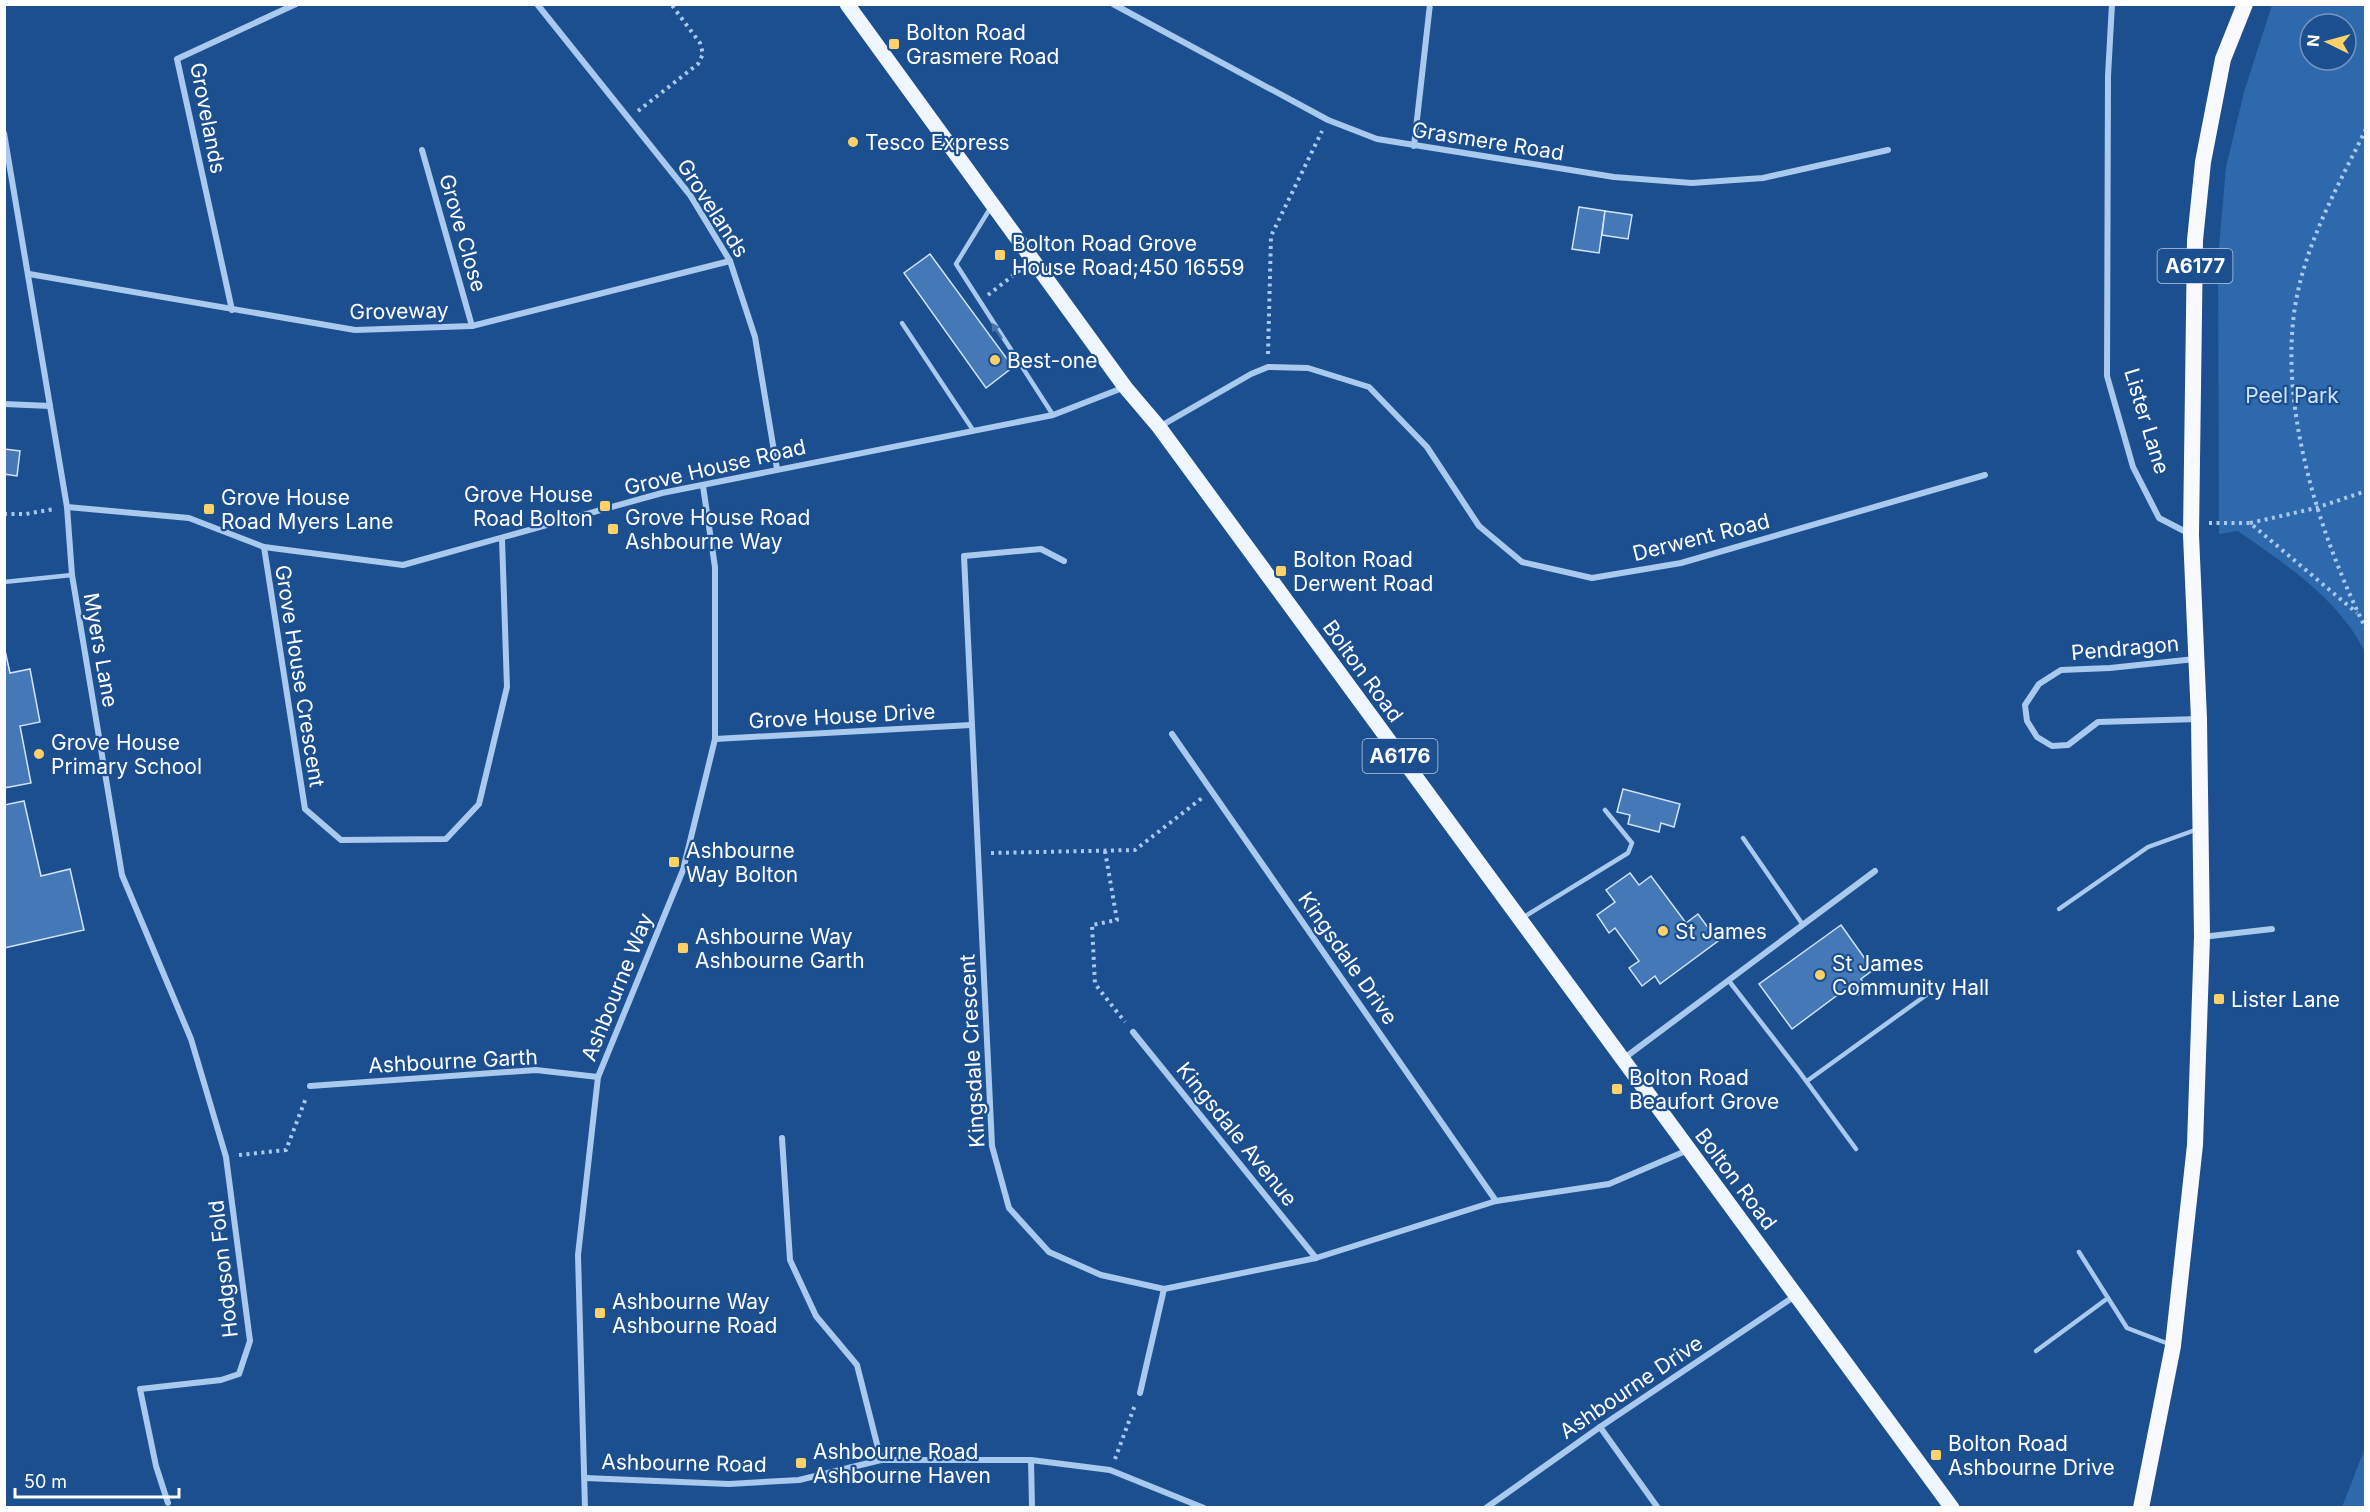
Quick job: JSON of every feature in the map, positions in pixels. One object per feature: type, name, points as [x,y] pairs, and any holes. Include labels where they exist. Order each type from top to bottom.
[{"type":"highway","name":"A6177","points":[[2142,1508],[2173,1346],[2195,1145],[2202,937],[2199,718],[2192,528],[2195,240],[2203,162],[2223,59],[2245,4]]},
{"type":"main road","name":"Bolton Road","points":[[847,4],[1125,387],[1159,428],[1952,1508]]},
{"type":"street","name":"Grovelands","points":[[232,310],[177,59],[296,4]]},
{"type":"street","name":"Grovelands","points":[[537,4],[690,195],[730,261],[755,337],[777,469]]},
{"type":"street","name":"Grasmere Road","points":[[1113,4],[1328,120],[1377,139],[1414,146],[1614,177],[1692,183],[1763,178],[1888,150]]},
{"type":"street","points":[[1414,146],[1430,4]]},
{"type":"street","name":"Lister Lane","points":[[2112,4],[2108,76],[2107,376],[2133,467],[2159,518],[2192,528]]},
{"type":"street","name":"Myers Lane","points":[[4,133],[67,507],[72,575],[122,875],[191,1039],[226,1157]]},
{"type":"street","name":"Grove Close","points":[[422,150],[472,326]]},
{"type":"street","name":"Groveway","points":[[29,274],[355,330],[472,326],[730,261]]},
{"type":"street","name":"Derwent Road","points":[[1159,428],[1251,374],[1268,367],[1308,368],[1369,387],[1427,447],[1479,526],[1522,562],[1592,578],[1681,563],[1985,475]]},
{"type":"street","name":"Grove House Road","points":[[67,507],[189,518],[264,547],[403,565],[502,540],[662,493],[1053,415],[1125,387]]},
{"type":"street","points":[[4,404],[50,406]]},
{"type":"street","name":"Ashbourne Way","points":[[585,1508],[578,1255],[598,1077],[683,870],[715,739],[715,567],[703,486]]},
{"type":"street","name":"Grove House Crescent","points":[[264,547],[304,809],[341,840],[446,839],[478,804],[507,687],[502,540]]},
{"type":"street","name":"Kingsdale Crescent","points":[[1064,561],[1041,549],[964,556],[992,1146],[1009,1208],[1049,1252],[1101,1275],[1164,1289],[1316,1257],[1496,1201],[1609,1184],[1688,1150]]},
{"type":"street","name":"Pendragon","points":[[2197,658],[2110,668],[2061,670],[2039,684],[2025,705],[2027,721],[2037,737],[2052,746],[2068,745],[2098,722],[2199,718]]},
{"type":"street","name":"Grove House Drive","points":[[715,739],[971,725]]},
{"type":"street","name":"Kingsdale Drive","points":[[1172,734],[1496,1201]]},
{"type":"street","points":[[1623,1059],[1875,871]]},
{"type":"street","points":[[2202,937],[2272,929]]},
{"type":"street","name":"Kingsdale Avenue","points":[[1133,1032],[1316,1257]]},
{"type":"street","name":"Ashbourne Garth","points":[[310,1086],[536,1070],[598,1077]]},
{"type":"street","points":[[782,1138],[790,1260],[816,1316],[857,1365],[881,1460]]},
{"type":"street","name":"Hodgson Fold","points":[[168,1503],[156,1466],[140,1389],[221,1380],[239,1374],[250,1341],[226,1157]]},
{"type":"street","points":[[1140,1393],[1164,1289]]},
{"type":"street","name":"Ashbourne Drive","points":[[1486,1508],[1600,1427],[1796,1295]]},
{"type":"street","points":[[1600,1427],[1658,1508]]},
{"type":"street","name":"Ashbourne Road","points":[[585,1478],[729,1484],[799,1480],[881,1460],[1031,1460],[1110,1470],[1204,1508]]},
{"type":"street","points":[[1031,1460],[1032,1508]]},
{"type":"lane","points":[[993,203],[956,264],[1053,415]]},
{"type":"lane","points":[[902,323],[973,430]]},
{"type":"lane","points":[[4,582],[72,575]]},
{"type":"lane","points":[[1520,919],[1628,853],[1632,843],[1605,810]]},
{"type":"lane","points":[[2059,909],[2148,847],[2200,828]]},
{"type":"lane","points":[[1743,838],[1803,926]]},
{"type":"lane","points":[[1729,981],[1856,1149]]},
{"type":"lane","points":[[1806,1081],[1929,993]]},
{"type":"lane","points":[[2079,1252],[2127,1328],[2173,1346]]},
{"type":"lane","points":[[2036,1351],[2108,1298]]},
{"type":"path","points":[[628,118],[698,64],[703,54],[700,43],[672,4]]},
{"type":"path","points":[[1268,367],[1270,236],[1328,120]]},
{"type":"path","points":[[2366,129],[2317,232],[2296,300],[2292,349],[2297,424],[2316,508],[2366,629]]},
{"type":"path","points":[[979,302],[1033,260]]},
{"type":"path","points":[[2192,528],[2250,523],[2316,508],[2366,491]]},
{"type":"path","points":[[4,514],[26,514],[67,507]]},
{"type":"path","points":[[2250,523],[2358,614]]},
{"type":"path","points":[[978,853],[1135,850],[1211,790]]},
{"type":"path","points":[[1105,851],[1117,920],[1092,925],[1095,984],[1133,1032]]},
{"type":"path","points":[[226,1157],[286,1150],[310,1086]]},
{"type":"path","points":[[1110,1470],[1140,1393]]},
{"type":"green space","name":"Peel Park","points":[[2272,5],[2365,5],[2365,652],[2341,615],[2292,570],[2238,531],[2219,534],[2218,259],[2226,167],[2244,92]]},
{"type":"green space","points":[[2365,1448],[2365,1507],[2342,1507]]},
{"type":"building","points":[[1579,207],[1605,211],[1599,253],[1572,249]]},
{"type":"building","points":[[1605,211],[1632,215],[1628,239],[1602,235]]},
{"type":"building","points":[[930,254],[1013,367],[986,388],[904,273]]},
{"type":"building","points":[[4,449],[20,451],[17,476],[4,474]]},
{"type":"building","points":[[4,646],[10,673],[30,669],[40,722],[20,726],[31,783],[4,788]]},
{"type":"building","points":[[1623,789],[1680,804],[1674,827],[1661,823],[1659,832],[1628,824],[1630,815],[1617,812]]},
{"type":"building","points":[[24,801],[41,876],[70,869],[84,930],[4,948],[4,805]]},
{"type":"building","name":"St James","points":[[1630,873],[1639,885],[1651,876],[1686,923],[1698,914],[1718,941],[1660,984],[1655,976],[1642,986],[1629,968],[1639,961],[1615,928],[1609,933],[1597,915],[1615,902],[1606,890]]},
{"type":"building","name":"St James Community Hall","points":[[1841,925],[1873,970],[1861,979],[1867,988],[1858,995],[1851,985],[1792,1029],[1759,984]]},
{"type":"place","name":"Bolton Road Grasmere Road","points":[[894,44]]},
{"type":"place","name":"Tesco Express","points":[[853,142]]},
{"type":"place","name":"Bolton Road Grove House Road;450 16559","points":[[1000,255]]},
{"type":"place","name":"Best-one","points":[[995,360]]},
{"type":"place","name":"Grove House Road Bolton","points":[[605,506]]},
{"type":"place","name":"Grove House Road Myers Lane","points":[[209,509]]},
{"type":"place","name":"Grove House Road Ashbourne Way","points":[[613,529]]},
{"type":"place","name":"Bolton Road Derwent Road","points":[[1281,571]]},
{"type":"place","name":"Grove House Primary School","points":[[39,754]]},
{"type":"place","name":"Ashbourne Way Bolton","points":[[674,862]]},
{"type":"place","name":"St James","points":[[1663,931]]},
{"type":"place","name":"Ashbourne Way Ashbourne Garth","points":[[683,948]]},
{"type":"place","name":"St James Community Hall","points":[[1820,975]]},
{"type":"place","name":"Lister Lane","points":[[2219,999]]},
{"type":"place","name":"Bolton Road Beaufort Grove","points":[[1617,1089]]},
{"type":"place","name":"Ashbourne Way Ashbourne Road","points":[[600,1313]]},
{"type":"place","name":"Bolton Road Ashbourne Drive","points":[[1936,1455]]},
{"type":"place","name":"Ashbourne Road Ashbourne Haven","points":[[801,1463]]}]
